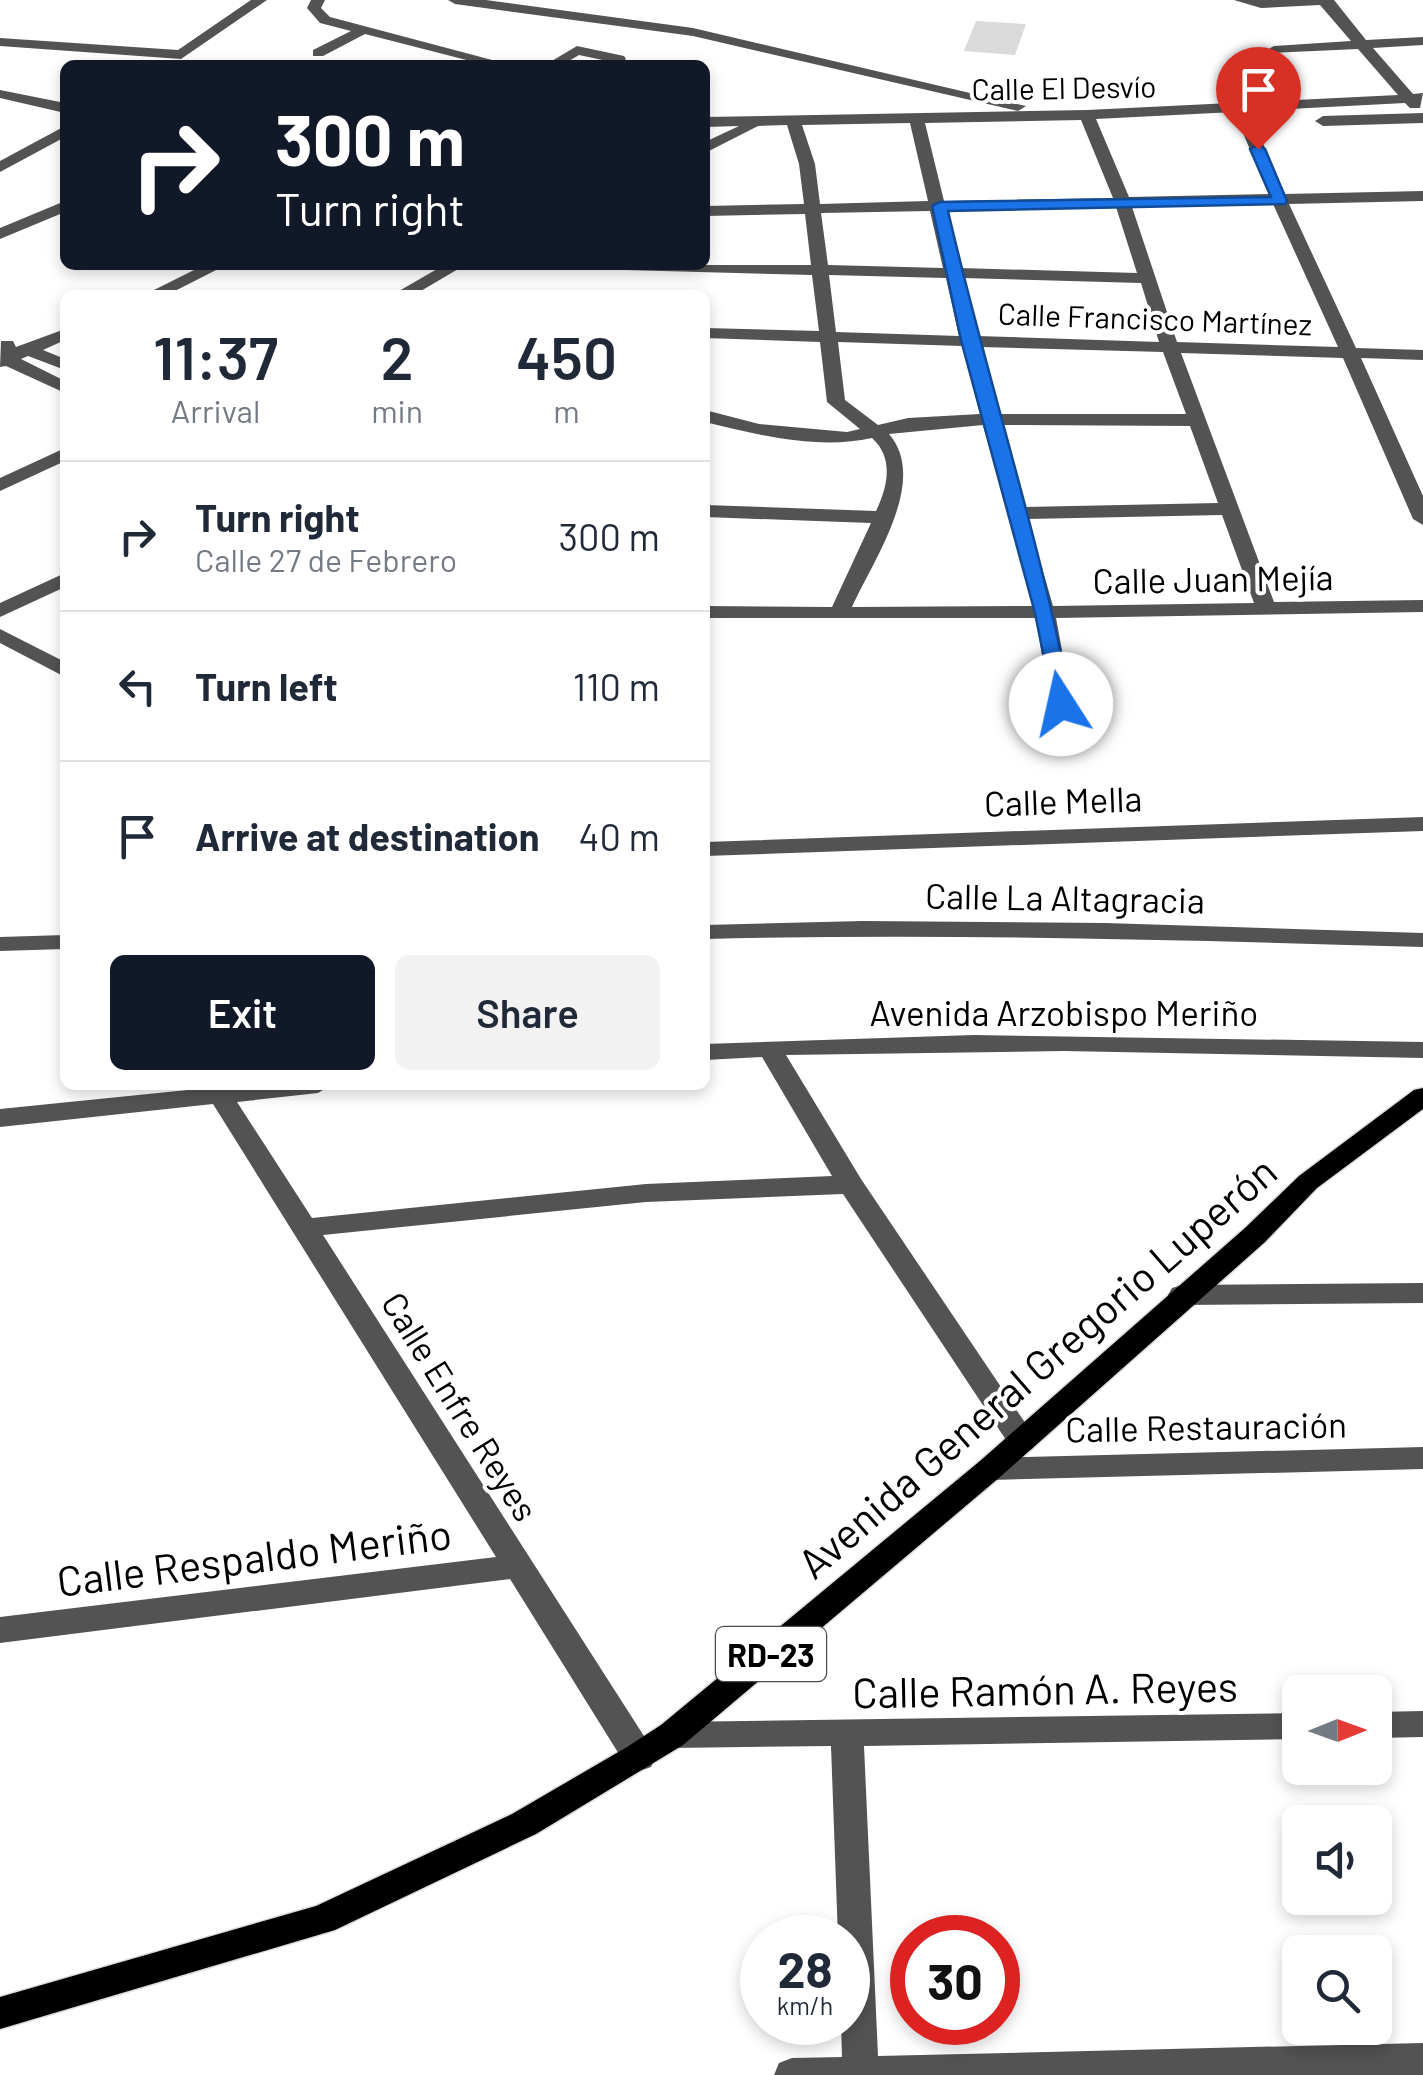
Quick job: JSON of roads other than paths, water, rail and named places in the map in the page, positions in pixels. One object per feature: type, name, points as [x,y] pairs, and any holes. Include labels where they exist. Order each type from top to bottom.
[{"type":"main road","name":"Avenida General Gregorio Luperón","points":[[0,2013],[323,1919],[524,1824],[638,1757],[672,1735],[1022,1441],[1254,1235],[1308,1182],[1423,1096]]},
{"type":"street","points":[[0,42],[30,41],[157,60],[181,54],[260,0]]},
{"type":"street","points":[[318,0],[314,8],[317,16],[484,60]]},
{"type":"street","points":[[455,0],[693,32],[1062,115]]},
{"type":"street","points":[[1061,704],[1045,613],[969,340],[919,126],[1244,116],[1423,118],[1416,98],[1324,0],[1261,4],[1241,0]]},
{"type":"street","points":[[318,54],[362,30]]},
{"type":"street","points":[[1274,50],[1423,41]]},
{"type":"street","points":[[562,60],[583,50],[619,58],[617,60]]},
{"type":"street","points":[[0,94],[60,107]]},
{"type":"street","points":[[1244,116],[1416,98]]},
{"type":"street","name":"Calle El Desvío","points":[[710,122],[793,120],[919,126],[1062,115],[1089,122]]},
{"type":"street","points":[[1244,116],[1423,519]]},
{"type":"street","points":[[793,120],[808,164],[817,267],[836,402],[854,420],[878,430],[895,451],[898,475],[894,494],[880,517],[839,614]]},
{"type":"street","points":[[710,146],[760,122]]},
{"type":"street","points":[[1089,122],[1123,204],[1170,347],[1267,610]]},
{"type":"street","points":[[0,167],[60,134]]},
{"type":"street","points":[[710,212],[1423,196]]},
{"type":"street","points":[[0,234],[60,208]]},
{"type":"street","points":[[710,266],[1146,278]]},
{"type":"street","points":[[163,290],[207,270]]},
{"type":"street","points":[[410,290],[448,270]]},
{"type":"street","name":"Calle Francisco Martínez","points":[[710,334],[1423,355]]},
{"type":"street","points":[[3,352],[32,350],[60,336]]},
{"type":"street","points":[[32,350],[60,363]]},
{"type":"street","points":[[3,352],[60,385]]},
{"type":"street","points":[[710,417],[759,430],[847,438],[908,424],[992,419],[1196,420]]},
{"type":"street","points":[[0,485],[60,456]]},
{"type":"street","points":[[1016,513],[1229,509]]},
{"type":"street","points":[[710,511],[880,517]]},
{"type":"street","points":[[0,612],[60,582]]},
{"type":"street","name":"Calle Juan Mejía","points":[[710,612],[1045,613],[1423,606]]},
{"type":"street","points":[[0,634],[60,668]]},
{"type":"street","name":"Calle Mella","points":[[710,849],[1423,824]]},
{"type":"street","name":"Calle La Altagracia","points":[[710,932],[1068,930],[1423,940]]},
{"type":"street","points":[[0,944],[60,942]]},
{"type":"street","name":"Avenida Arzobispo Meriño","points":[[710,1052],[1126,1044],[1423,1050]]},
{"type":"street","points":[[769,1048],[851,1185],[1022,1441]]},
{"type":"street","points":[[0,1118],[269,1090]]},
{"type":"street","name":"Calle Enfre Reyes","points":[[220,1095],[638,1757]]},
{"type":"street","points":[[305,1228],[506,1205],[769,1186],[851,1185]]},
{"type":"street","points":[[1182,1296],[1423,1293]]},
{"type":"street","name":"Calle Restauración","points":[[990,1468],[1423,1458]]},
{"type":"street","name":"Calle Respaldo Meriño","points":[[0,1630],[518,1566]]},
{"type":"street","points":[[1392,1725],[1423,1724]]},
{"type":"street","name":"Calle Ramón A. Reyes","points":[[672,1735],[1282,1726]]},
{"type":"street","points":[[848,1734],[861,2074]]},
{"type":"street","points":[[792,2075],[1423,2060]]}]
